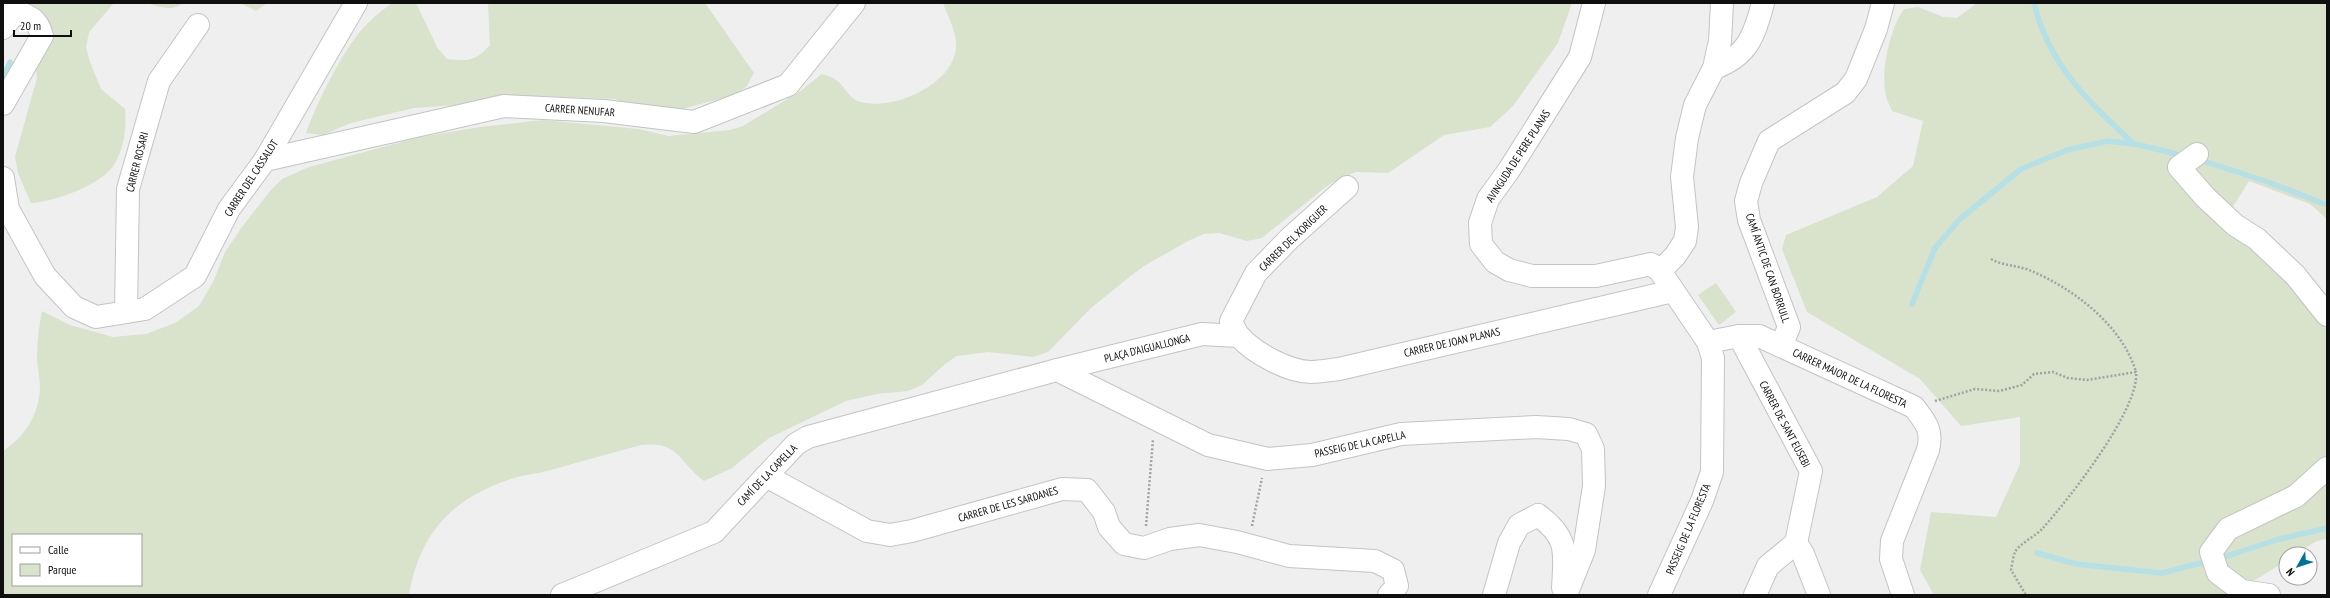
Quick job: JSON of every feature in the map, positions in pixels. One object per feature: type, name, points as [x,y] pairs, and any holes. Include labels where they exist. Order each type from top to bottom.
[{"type":"street","name":"CARRER DEL CASSALOT","points":[[3,178],[8,209],[45,276],[74,307],[96,316],[145,309],[195,276],[229,209],[265,160],[356,3]]},
{"type":"street","name":"CARRER NENUFAR","points":[[265,160],[504,106],[604,111],[694,122],[788,85],[854,3]]},
{"type":"street","name":"AVINGUDA DE PERE PLANAS","points":[[1594,3],[1580,57],[1509,170],[1488,199],[1480,223],[1481,244],[1495,262],[1509,270],[1532,276],[1596,276],[1651,264],[1660,271]]},
{"type":"street","points":[[1660,271],[1675,256],[1685,241],[1687,227],[1682,177],[1687,138],[1695,105],[1714,68],[1720,41],[1722,3]]},
{"type":"street","points":[[1714,68],[1730,62],[1744,50],[1754,34],[1763,3]]},
{"type":"street","name":"CAMÍ ANTIC DE CAN BORRULL","points":[[1781,346],[1789,327],[1749,220],[1746,201],[1751,183],[1769,141],[1845,93],[1856,79],[1883,3]]},
{"type":"street","points":[[3,28],[15,7],[34,18],[40,26],[42,36],[3,104]]},
{"type":"street","name":"CARRER ROSARI","points":[[126,312],[128,190],[159,81],[198,25]]},
{"type":"street","points":[[2197,154],[2179,167],[2205,197],[2235,225],[2256,239],[2295,275],[2327,315]]},
{"type":"street","name":"CARRER DEL XORIGUER","points":[[1238,336],[1231,321],[1256,273],[1289,239],[1347,187]]},
{"type":"street","name":"PASSEIG DE LA FLORESTA","points":[[1659,595],[1702,502],[1712,472],[1713,358],[1708,342],[1660,271]]},
{"type":"street","name":"CARRER DE JOAN PLANAS","points":[[1238,336],[1268,358],[1285,366],[1310,372],[1339,369],[1674,291]]},
{"type":"street","name":"PLAÇA D'AIGUALLONGA","points":[[1057,370],[1202,334],[1238,336]]},
{"type":"street","name":"CARRER MAJOR DE LA FLORESTA","points":[[1708,342],[1739,336],[1759,336],[1914,407],[1926,424],[1931,436],[1928,450],[1892,541],[1891,559],[1903,595]]},
{"type":"street","name":"CARRER DE SANT EUSEBI","points":[[1739,336],[1811,471],[1796,543]]},
{"type":"street","name":"CAMÍ DE LA CAPELLA","points":[[562,595],[714,532],[796,444],[808,437],[1057,370]]},
{"type":"street","name":"PASSEIG DE LA CAPELLA","points":[[1057,370],[1208,445],[1268,459],[1312,455],[1401,434],[1536,427],[1569,429],[1586,434],[1593,449],[1594,486],[1584,550],[1566,595]]},
{"type":"street","points":[[2269,595],[2242,591],[2218,573],[2210,552],[2228,529],[2296,496],[2327,468]]},
{"type":"street","name":"CARRER DE LES SARDANES","points":[[766,476],[867,531],[890,535],[912,531],[1062,489],[1087,490],[1104,512],[1109,527],[1124,544],[1144,548]]},
{"type":"street","points":[[1494,595],[1509,543],[1519,525],[1538,515],[1555,528],[1565,552],[1562,595]]},
{"type":"street","points":[[1144,548],[1170,539],[1198,535],[1248,545],[1289,556],[1374,561],[1393,570],[1398,586],[1389,595]]},
{"type":"street","points":[[1755,595],[1768,566],[1796,543],[1803,554],[1819,595]]},
{"type":"path","points":[[1991,259],[1998,263],[2028,270],[2076,294],[2117,336],[2131,356],[2137,381],[2125,410],[2095,462],[2042,529],[2015,551],[2011,570],[2026,595]]},
{"type":"path","points":[[1914,407],[1975,389],[1999,391],[2022,385],[2034,374],[2053,372],[2068,378],[2087,380],[2136,372]]},
{"type":"path","points":[[1144,548],[1150,454]]},
{"type":"path","points":[[1248,545],[1260,485]]},
{"type":"green space","points":[[30,3],[114,3],[89,32],[86,47],[90,62],[101,89],[125,109],[126,116],[124,138],[120,152],[114,165],[108,172],[88,186],[64,196],[31,203],[18,173],[15,157],[37,78]]},
{"type":"green space","points":[[147,3],[183,3],[179,6],[165,8]]},
{"type":"green space","points":[[240,3],[267,3],[256,11]]},
{"type":"green space","points":[[392,3],[416,3],[437,47],[447,59],[466,60],[480,55],[490,45],[488,3],[705,3],[754,73],[747,86],[734,95],[675,111],[644,111],[615,99],[536,96],[490,103],[414,108],[351,123],[323,135],[306,133],[324,90],[350,45],[368,23]]},
{"type":"green space","points":[[943,3],[1572,3],[1558,43],[1513,106],[1490,127],[1444,135],[1388,173],[1356,172],[1341,178],[1327,186],[1262,238],[1247,241],[1219,233],[1204,234],[1188,241],[1144,266],[1132,275],[1091,308],[1048,352],[1033,357],[988,352],[957,356],[945,364],[922,385],[908,391],[877,394],[846,401],[769,438],[732,468],[704,481],[671,449],[654,445],[641,445],[547,471],[511,479],[490,487],[472,497],[456,508],[442,521],[421,553],[414,573],[409,595],[3,595],[3,451],[24,432],[34,416],[37,407],[40,380],[37,361],[37,346],[42,311],[70,325],[113,337],[146,334],[175,323],[199,306],[214,280],[225,252],[270,191],[282,179],[309,167],[420,137],[480,127],[543,120],[638,129],[669,136],[730,130],[743,126],[799,92],[822,74],[835,79],[853,99],[857,101],[874,104],[889,102],[920,92],[934,83],[945,72],[953,60],[956,47],[954,30]]},
{"type":"green space","points":[[1977,3],[2327,3],[2327,219],[2310,204],[2249,181],[2229,213],[2327,302],[2327,539],[2317,541],[2308,546],[2278,546],[2278,566],[2231,595],[1934,595],[1920,570],[1931,512],[1996,517],[2020,464],[2020,417],[1961,426],[1920,379],[1807,312],[1782,249],[1786,235],[1877,197],[1913,166],[1923,121],[1892,111],[1886,98],[1884,86],[1885,63],[1894,27],[1904,9],[1918,7],[1943,17],[1957,18]]},
{"type":"green space","points":[[1716,283],[1736,312],[1719,325],[1698,295]]},
{"type":"waterway","points":[[2034,3],[2041,25],[2060,64],[2087,98],[2134,144]]},
{"type":"waterway","points":[[3,78],[10,62]]},
{"type":"waterway","points":[[1912,304],[1935,248],[1960,219],[2021,169],[2067,150],[2108,141],[2135,144],[2185,156]]},
{"type":"waterway","points":[[2197,159],[2268,182],[2327,205]]},
{"type":"waterway","points":[[2218,559],[2276,540],[2327,528]]},
{"type":"waterway","points":[[2037,553],[2076,564],[2162,573],[2209,561]]}]
